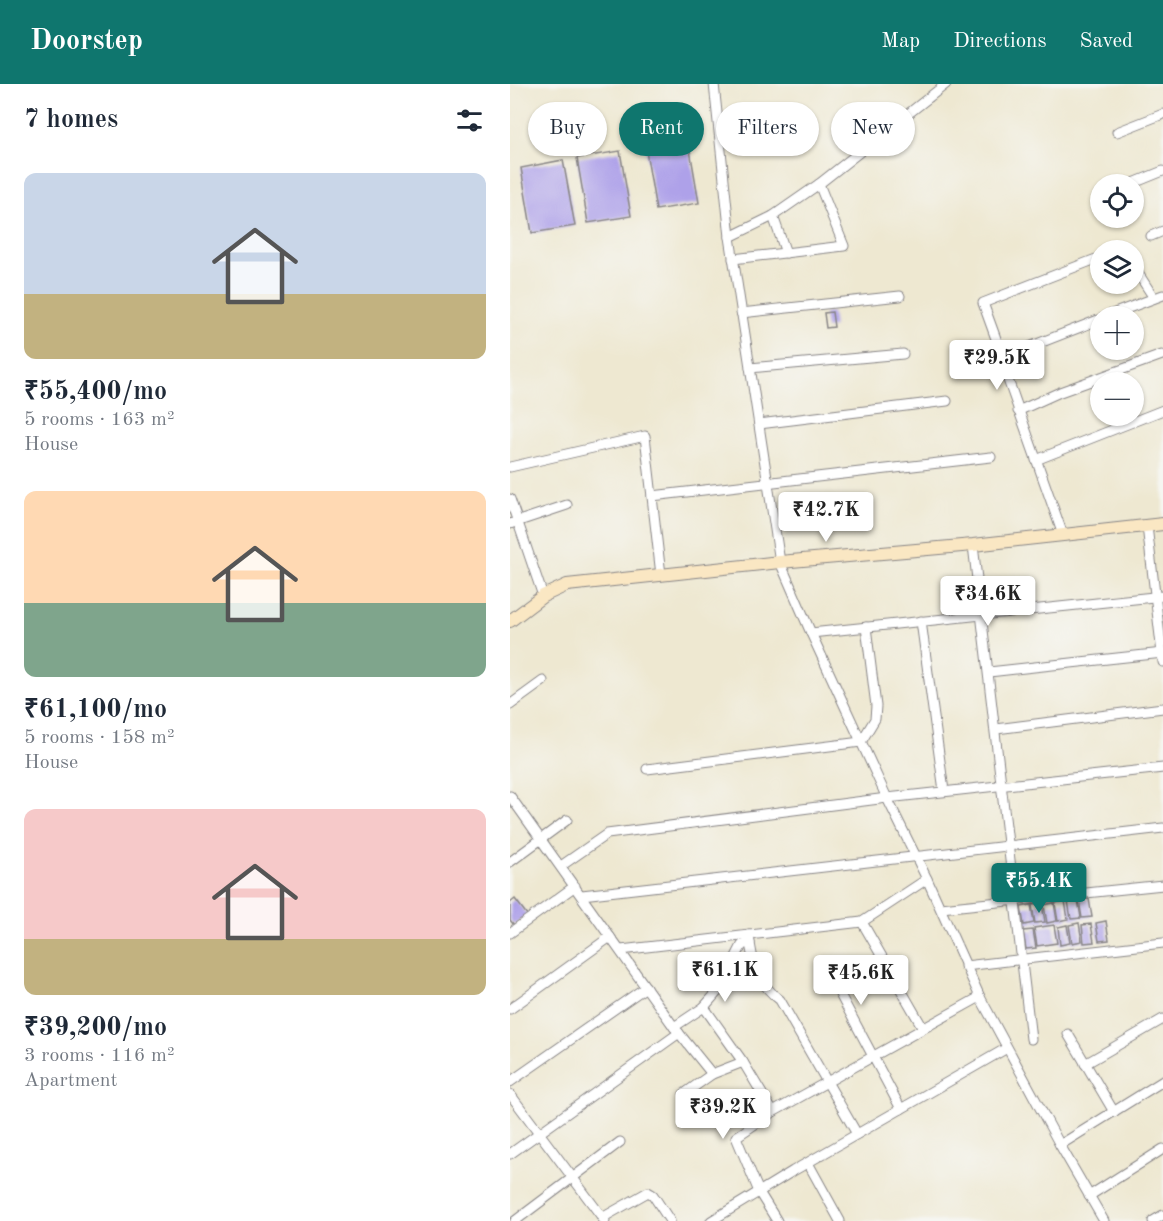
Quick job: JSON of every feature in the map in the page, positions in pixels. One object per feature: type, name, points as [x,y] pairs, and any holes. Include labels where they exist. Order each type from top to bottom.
[{"type":"main road","points":[[510,621],[543,596],[567,585],[1163,524]]},
{"type":"street","points":[[714,84],[733,259],[780,562],[980,997],[1059,1145],[1104,1221]]},
{"type":"street","points":[[730,237],[773,216],[819,184],[946,84]]},
{"type":"street","points":[[1117,132],[1163,114]]},
{"type":"street","points":[[1144,179],[1163,171]]},
{"type":"street","points":[[733,259],[844,246],[819,184]]},
{"type":"street","points":[[773,216],[786,253]]},
{"type":"street","points":[[1150,236],[1163,231]]},
{"type":"street","points":[[1063,535],[1001,363],[1003,358],[983,303],[1090,261]]},
{"type":"street","points":[[1133,306],[1159,296],[1144,279]]},
{"type":"street","points":[[741,313],[900,296]]},
{"type":"street","points":[[1003,358],[1090,323]]},
{"type":"street","points":[[750,368],[903,354]]},
{"type":"street","points":[[1018,411],[1060,392],[1162,356]]},
{"type":"street","points":[[759,424],[947,401]]},
{"type":"street","points":[[1036,460],[1163,410]]},
{"type":"street","points":[[510,467],[645,436],[661,575]]},
{"type":"street","points":[[652,496],[992,457]]},
{"type":"street","points":[[510,499],[513,523],[543,596]]},
{"type":"street","points":[[513,523],[567,505]]},
{"type":"street","points":[[989,672],[1163,656],[1159,596],[1147,526]]},
{"type":"street","points":[[973,544],[1031,1039]]},
{"type":"street","points":[[811,633],[1159,596]]},
{"type":"street","points":[[921,621],[944,791]]},
{"type":"street","points":[[861,742],[875,719],[876,706],[866,627]]},
{"type":"street","points":[[510,705],[543,681]]},
{"type":"street","points":[[996,729],[1163,708]]},
{"type":"street","points":[[647,769],[861,742]]},
{"type":"street","points":[[561,866],[607,834],[1002,784],[1163,768]]},
{"type":"street","points":[[510,796],[677,1030],[712,1074]]},
{"type":"street","points":[[510,862],[567,820]]},
{"type":"street","points":[[582,895],[1163,828]]},
{"type":"street","points":[[621,950],[750,939],[861,922],[927,879]]},
{"type":"street","points":[[941,908],[1163,885]]},
{"type":"street","points":[[510,933],[575,886]]},
{"type":"street","points":[[861,922],[923,1029]]},
{"type":"street","points":[[510,1010],[610,937]]},
{"type":"street","points":[[510,1154],[677,1030],[704,1007],[719,990],[742,945],[750,939]]},
{"type":"street","points":[[750,939],[754,965],[767,991],[780,1000],[857,1134]]},
{"type":"street","points":[[966,966],[1163,943]]},
{"type":"street","points":[[826,968],[901,1109]]},
{"type":"street","points":[[510,1082],[646,987]]},
{"type":"street","points":[[777,1221],[759,1192],[736,1137],[773,1112],[980,997]]},
{"type":"street","points":[[704,1007],[773,1112]]},
{"type":"street","points":[[1085,1064],[1163,1019]]},
{"type":"street","points":[[1068,1035],[1114,1112]]},
{"type":"street","points":[[711,1221],[808,1162],[1007,1048]]},
{"type":"street","points":[[684,1094],[712,1074],[742,1062]]},
{"type":"street","points":[[1059,1145],[1163,1082]]},
{"type":"street","points":[[510,1094],[604,1220],[648,1192],[653,1195],[670,1221]]},
{"type":"street","points":[[515,1221],[620,1142]]},
{"type":"street","points":[[1089,1196],[1163,1149]]},
{"type":"street","points":[[808,1162],[840,1221]]},
{"type":"street","points":[[1153,1221],[1163,1215]]},
{"type":"building","points":[[619,151],[631,216],[588,223],[577,158],[607,156],[607,153]]},
{"type":"building","points":[[647,156],[691,156],[699,203],[656,210]]},
{"type":"building","points":[[563,160],[575,226],[532,233],[521,168]]},
{"type":"building","points":[[832,312],[834,327],[826,328],[824,313]]},
{"type":"building","points":[[515,899],[528,916],[514,925],[510,920],[510,903]]},
{"type":"building","points":[[1089,899],[1092,917],[1082,918],[1079,900]]},
{"type":"building","points":[[1078,900],[1081,918],[1071,919],[1068,901]]},
{"type":"building","points":[[1065,901],[1068,919],[1058,921],[1055,903]]},
{"type":"building","points":[[1054,903],[1057,921],[1047,923],[1044,905]]},
{"type":"building","points":[[1042,904],[1045,922],[1035,923],[1032,905]]},
{"type":"building","points":[[1031,905],[1034,923],[1024,925],[1021,907]]},
{"type":"building","points":[[1106,921],[1109,940],[1099,941],[1096,923]]},
{"type":"building","points":[[1079,923],[1082,941],[1072,943],[1069,925]]},
{"type":"building","points":[[1091,924],[1094,942],[1084,943],[1082,925]]},
{"type":"building","points":[[1054,925],[1057,943],[1037,946],[1034,928]]},
{"type":"building","points":[[1067,925],[1070,943],[1060,945],[1058,927]]},
{"type":"building","points":[[1033,930],[1036,948],[1026,949],[1023,931]]}]
